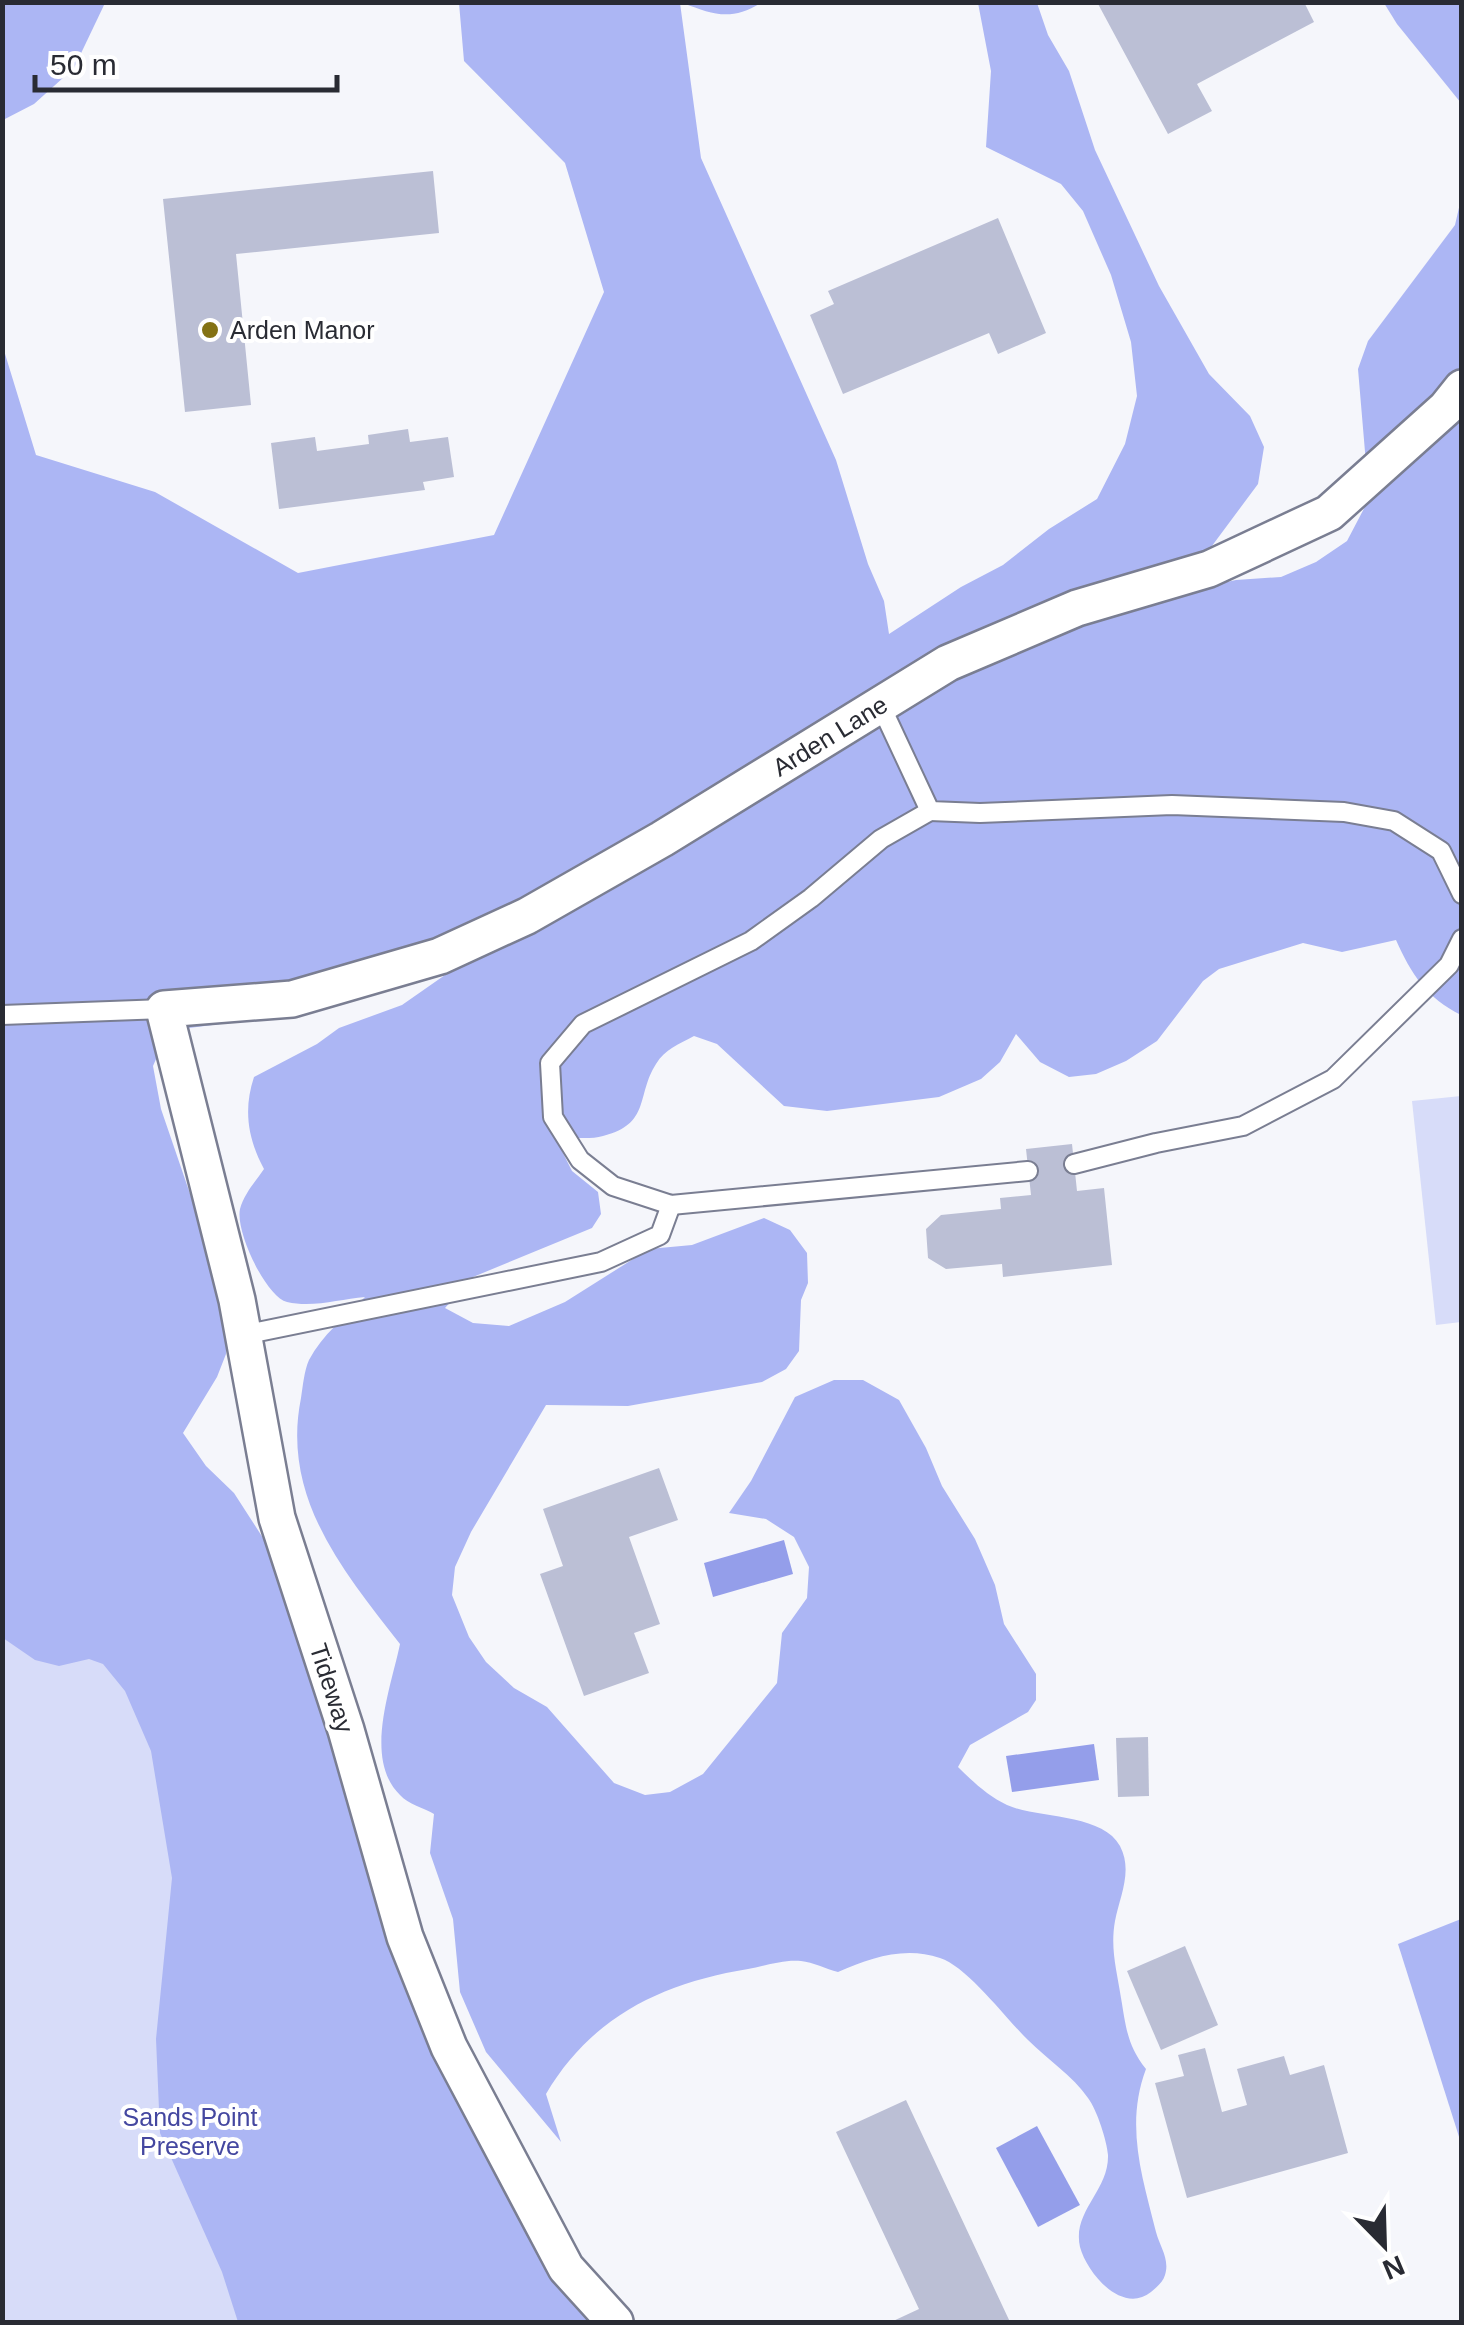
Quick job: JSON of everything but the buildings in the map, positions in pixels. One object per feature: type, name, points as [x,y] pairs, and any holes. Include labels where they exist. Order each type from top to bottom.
[{"type":"street","name":"Arden Lane","points":[[164,1009],[292,999],[440,956],[527,916],[662,839],[948,662],[1078,608],[1209,569],[1328,514],[1446,408],[1462,388]]},
{"type":"street","name":"Tideway","points":[[164,1009],[244,1335],[277,1518],[346,1730],[405,1937],[449,2047],[566,2268],[616,2322]]},
{"type":"lane","points":[[880,704],[930,811]]},
{"type":"lane","points":[[1028,1171],[670,1205],[612,1186],[580,1160],[553,1117],[550,1063],[583,1024],[751,941],[811,898],[881,838],[930,811],[980,813],[1172,806],[1344,812],[1394,822],[1441,850],[1462,894]]},
{"type":"lane","points":[[1074,1164],[1243,1126],[1333,1079],[1449,965],[1462,938]]},
{"type":"lane","points":[[2,1015],[164,1009]]},
{"type":"lane","points":[[244,1335],[601,1262],[660,1235],[670,1205]]},
{"type":"green space","points":[[3,2],[105,3],[74,68],[34,104],[3,120]]},
{"type":"green space","points":[[761,2],[731,14],[704,11],[683,3]]},
{"type":"green space","points":[[459,3],[680,3],[701,158],[836,460],[868,564],[884,601],[889,634],[1003,565],[1049,529],[1097,499],[1125,444],[1137,396],[1131,342],[1111,275],[1083,211],[1061,184],[986,147],[991,71],[978,3],[1037,3],[1048,35],[1069,71],[1095,150],[1159,286],[1209,374],[1250,416],[1264,447],[1258,484],[1177,593],[1236,580],[1281,577],[1316,562],[1347,541],[1369,499],[1358,369],[1368,341],[1455,225],[1461,199],[1461,1015],[1421,984],[1396,940],[1342,952],[1303,943],[1219,969],[1203,981],[1157,1041],[1096,1074],[1069,1077],[1040,1062],[1016,1034],[1000,1062],[981,1079],[939,1097],[827,1111],[784,1106],[717,1044],[694,1036],[660,1059],[629,1124],[598,1137],[555,1137],[572,1171],[598,1192],[601,1214],[592,1228],[473,1277],[445,1308],[473,1323],[509,1326],[565,1302],[649,1249],[692,1245],[764,1218],[790,1230],[807,1253],[808,1283],[801,1300],[799,1351],[786,1369],[762,1382],[628,1406],[546,1405],[471,1532],[455,1567],[452,1595],[469,1637],[486,1662],[514,1688],[547,1707],[614,1783],[645,1795],[670,1792],[703,1774],[777,1683],[782,1633],[807,1598],[809,1567],[794,1537],[766,1519],[729,1513],[751,1481],[795,1397],[834,1380],[863,1380],[899,1400],[942,1486],[975,1539],[995,1585],[1004,1624],[1036,1674],[1036,1700],[1028,1712],[970,1745],[958,1767],[1007,1805],[1099,1828],[1111,1835],[1124,1855],[1114,1951],[1128,2035],[1146,2069],[1137,2110],[1138,2150],[1166,2264],[1161,2282],[1140,2298],[1118,2295],[1107,2288],[1090,2268],[1080,2247],[1081,2222],[1103,2180],[1108,2155],[1091,2103],[1075,2082],[1028,2040],[974,1982],[940,1958],[901,1953],[838,1972],[806,1962],[781,1962],[716,1975],[658,1994],[607,2024],[584,2044],[546,2094],[561,2142],[486,2052],[460,1992],[453,1919],[430,1853],[434,1814],[400,1795],[383,1762],[386,1702],[400,1644],[338,1560],[309,1500],[300,1468],[297,1434],[307,1364],[327,1334],[365,1297],[326,1303],[287,1302],[270,1288],[254,1262],[240,1219],[244,1198],[264,1169],[249,1124],[254,1077],[339,1028],[402,1005],[445,975],[292,1015],[189,1028],[160,1050],[153,1066],[161,1109],[213,1261],[227,1329],[226,1354],[217,1377],[183,1433],[206,1466],[234,1493],[285,1572],[323,1694],[329,1737],[370,1869],[601,2322],[238,2322],[222,2272],[160,2133],[156,2039],[172,1878],[151,1751],[125,1691],[103,1664],[89,1659],[59,1666],[35,1660],[3,1638],[2,344],[36,455],[155,492],[298,573],[494,535],[604,292],[565,163],[464,61]]},
{"type":"green space","points":[[1384,3],[1461,3],[1461,103],[1397,24]]},
{"type":"green space","name":"Sands Point Preserve","points":[[2,1006],[277,1869],[482,2322],[3,2322]]},
{"type":"green space","points":[[1461,1096],[1461,1322],[1436,1325],[1412,1101]]},
{"type":"green space","points":[[1461,1919],[1461,2143],[1398,1944]]},
{"type":"shaded area","points":[[784,1540],[793,1574],[713,1597],[704,1563]]},
{"type":"shaded area","points":[[1094,1744],[1099,1780],[1012,1792],[1006,1756]]},
{"type":"shaded area","points":[[1037,2126],[1080,2205],[1038,2227],[996,2148]]},
{"type":"place","name":"Arden Manor","points":[[210,330]]}]
